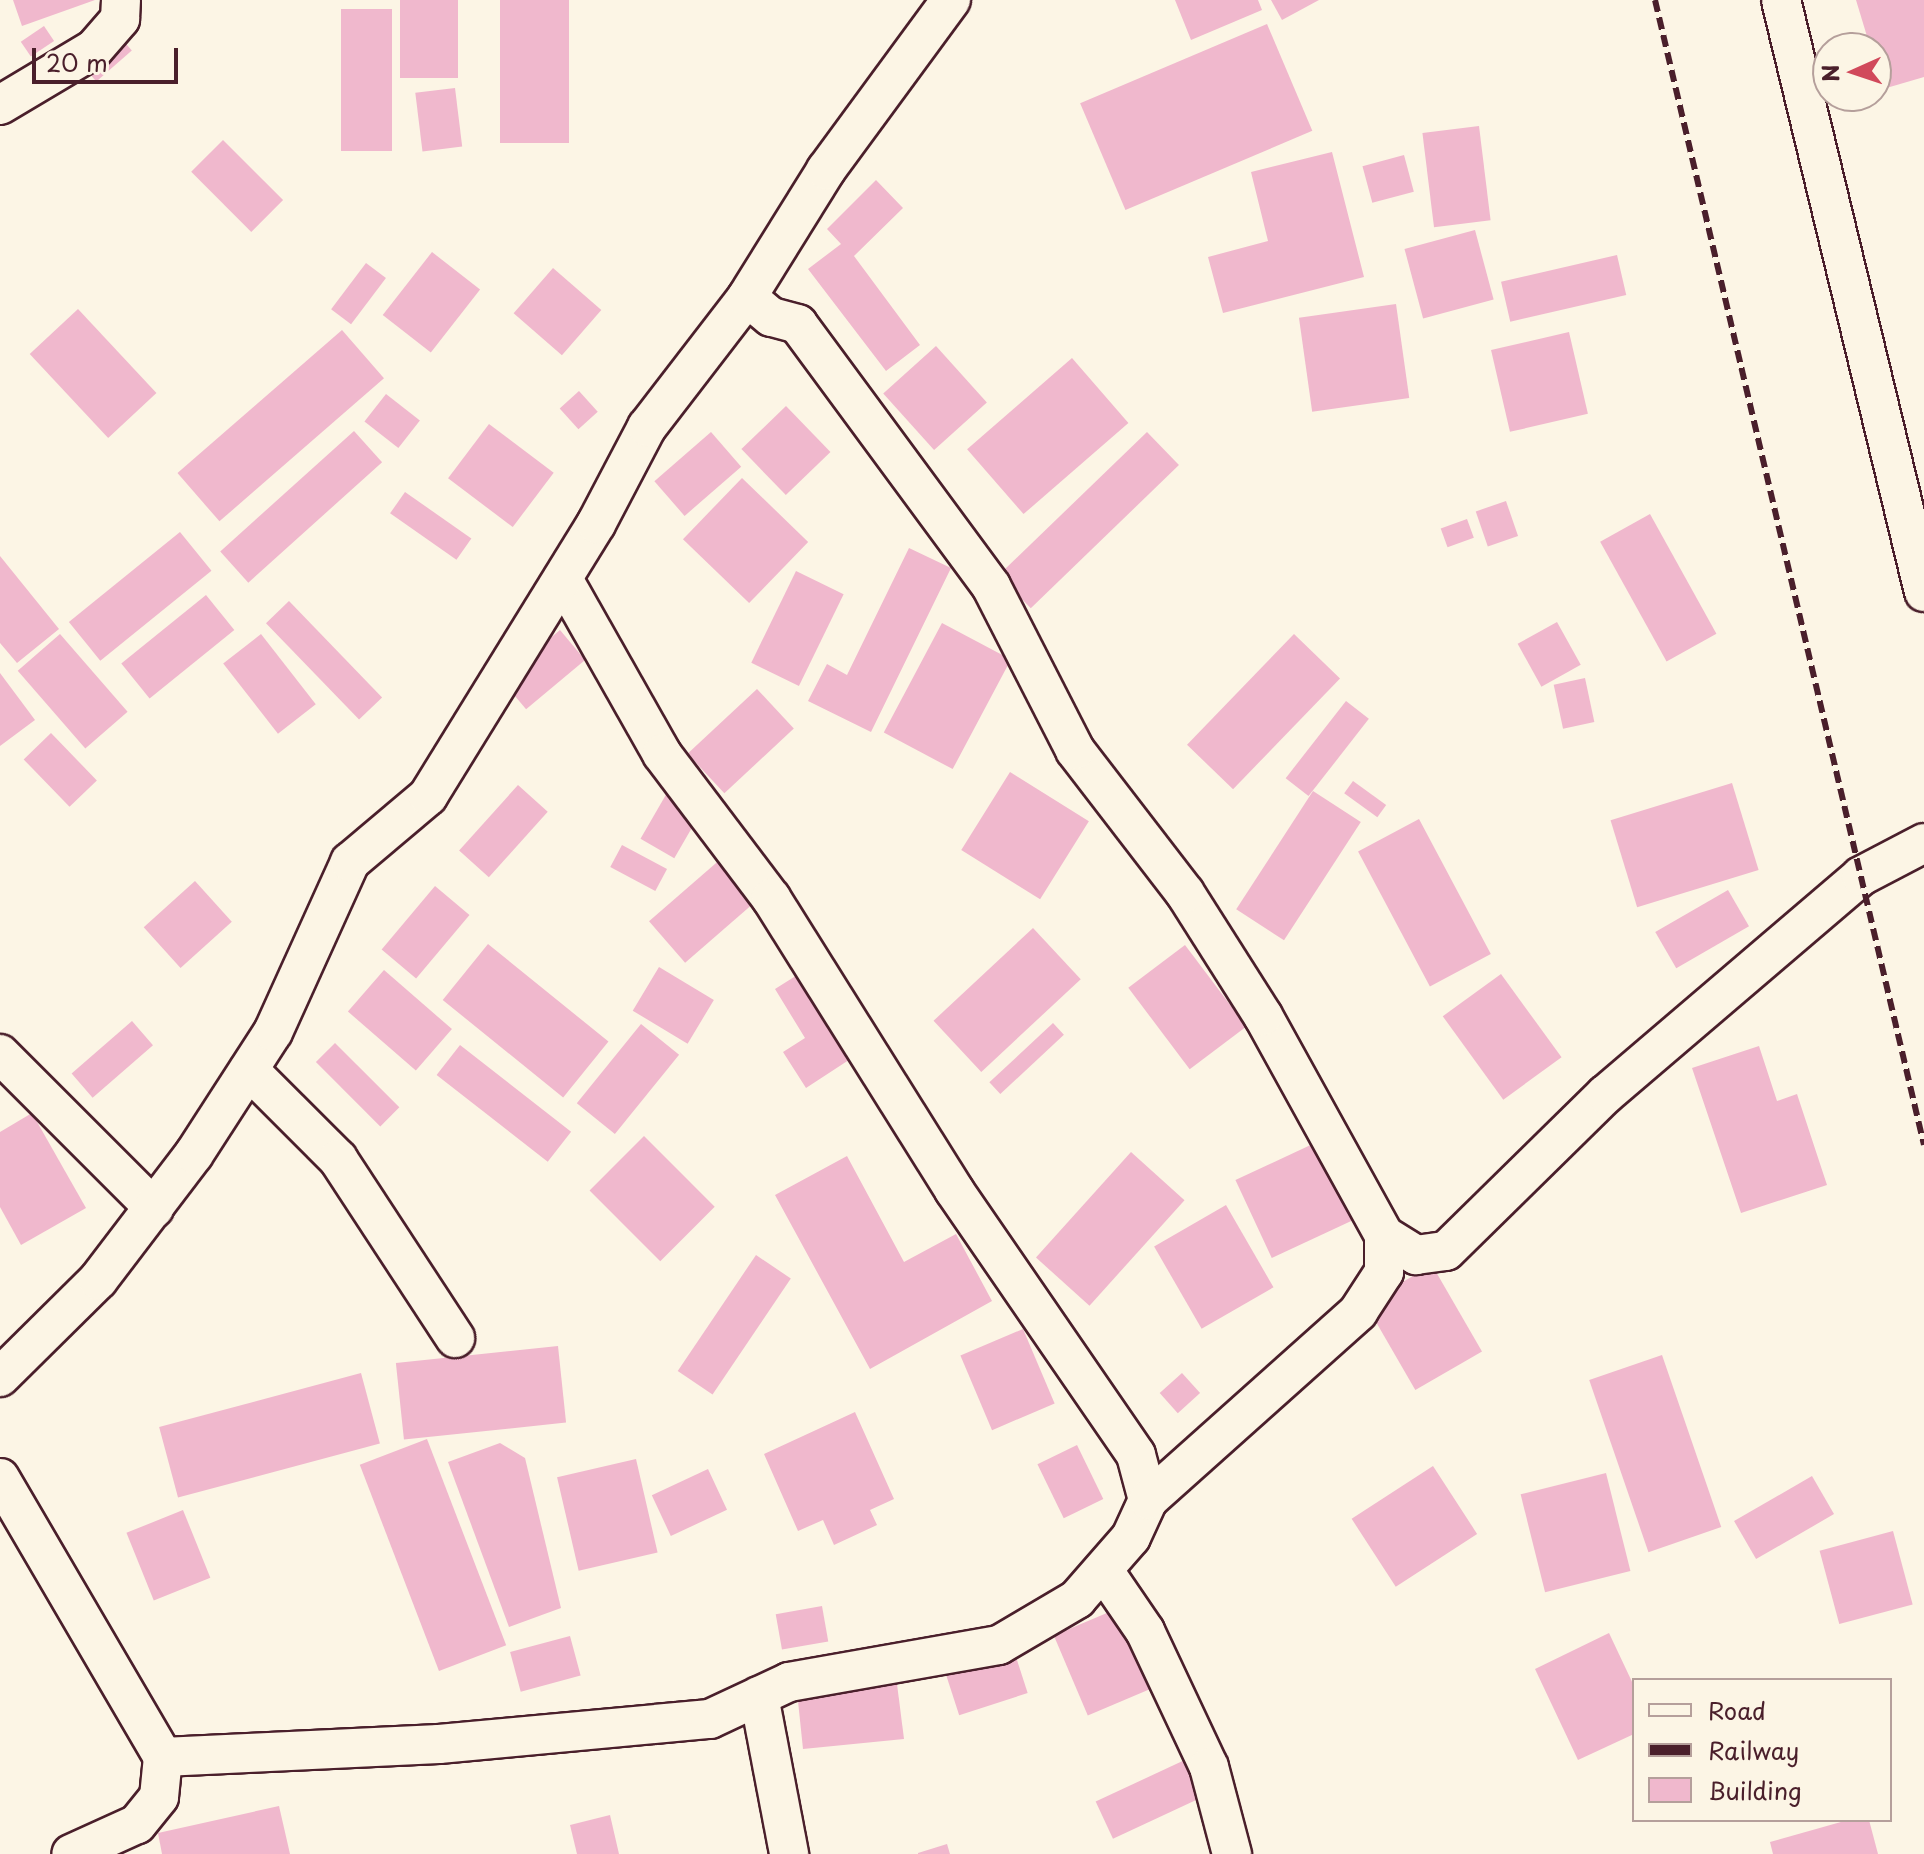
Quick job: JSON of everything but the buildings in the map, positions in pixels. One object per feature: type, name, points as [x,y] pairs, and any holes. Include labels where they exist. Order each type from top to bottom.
[{"type":"street","points":[[0,105],[94,49],[120,19],[121,0]]},
{"type":"street","points":[[0,1377],[98,1280],[154,1208],[249,1070],[329,920],[350,862],[428,796],[563,579],[647,427],[747,297],[826,170],[951,0]]},
{"type":"street","points":[[1781,0],[1924,592]]},
{"type":"street","points":[[747,297],[771,317],[798,324],[991,586],[1075,750],[1185,893],[1384,1235],[1416,1255],[1446,1251],[1606,1094],[1861,876],[1924,843]]},
{"type":"street","points":[[563,579],[662,754],[771,898],[954,1190],[1136,1455],[1148,1500]]},
{"type":"street","points":[[0,1054],[154,1208]]},
{"type":"street","points":[[249,1070],[338,1159],[455,1338]]},
{"type":"street","points":[[163,1757],[439,1744],[710,1719],[789,1682],[999,1645],[1077,1599],[1104,1571],[1148,1500],[1358,1312],[1384,1272],[1384,1235]]},
{"type":"street","points":[[0,1478],[163,1757],[159,1797],[137,1824],[71,1854]]},
{"type":"street","points":[[1104,1571],[1145,1631],[1209,1767],[1232,1854]]},
{"type":"street","points":[[759,1696],[789,1854]]},
{"type":"railway","points":[[1655,0],[1924,1145]]}]
